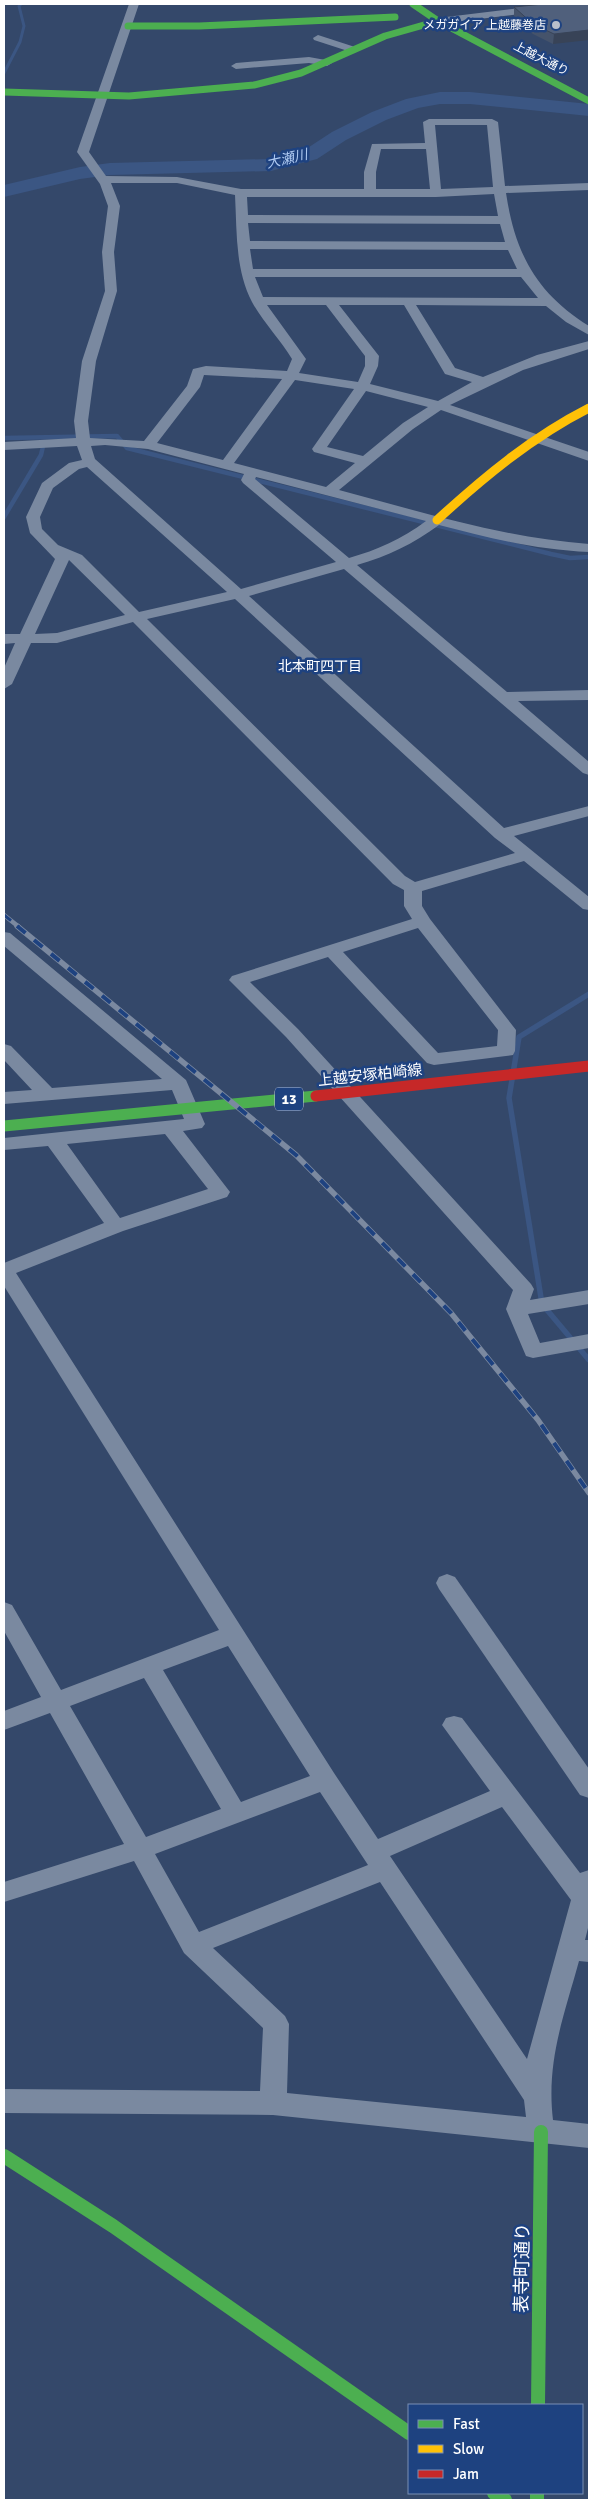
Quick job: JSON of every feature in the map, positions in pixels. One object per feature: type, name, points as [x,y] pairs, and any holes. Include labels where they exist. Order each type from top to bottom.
[{"type":"street","points":[[134,4],[83,152],[101,178],[114,206],[108,252],[112,291],[89,361],[81,422],[85,454],[90,462],[239,594],[501,834],[589,905]]},
{"type":"street","name":"上越大通り","points":[[413,4],[438,21],[579,94],[589,101]]},
{"type":"street","points":[[4,92],[102,95],[158,94],[254,85],[281,80],[327,63],[396,32],[438,21],[576,4]]},
{"type":"street","points":[[128,26],[199,26],[395,17]]},
{"type":"street","points":[[318,38],[354,50]]},
{"type":"street","points":[[236,66],[309,60],[327,63]]},
{"type":"street","points":[[436,193],[429,122],[492,122],[498,190],[513,246],[524,273],[549,302],[564,315],[589,331]]},
{"type":"street","points":[[370,193],[370,172],[376,146],[432,146]]},
{"type":"street","points":[[101,178],[177,180],[242,193],[436,193],[589,186]]},
{"type":"street","points":[[226,465],[291,376],[299,359],[275,328],[258,301],[244,264],[242,193]]},
{"type":"street","points":[[243,219],[506,220]]},
{"type":"street","points":[[243,245],[513,246]]},
{"type":"street","points":[[248,273],[524,273]]},
{"type":"street","points":[[258,301],[549,302]]},
{"type":"street","points":[[330,302],[372,356],[373,364],[362,386],[319,449],[365,462]]},
{"type":"street","points":[[408,302],[450,371],[485,382]]},
{"type":"street","points":[[328,492],[408,426],[438,406],[485,382],[545,358],[589,344]]},
{"type":"street","points":[[148,445],[193,387],[198,372],[206,370],[243,371],[362,386],[438,406],[589,457]]},
{"type":"street","points":[[4,638],[26,640],[57,638],[135,617],[239,594],[376,555],[409,540],[437,520],[500,460],[532,438],[589,408]]},
{"type":"street","points":[[4,446],[82,442],[126,442],[148,445],[532,544],[589,548]]},
{"type":"street","points":[[4,684],[63,558],[35,530],[33,517],[47,486],[74,466],[90,462]]},
{"type":"street","points":[[252,471],[248,480],[348,563],[446,649],[506,697],[589,770]]},
{"type":"street","points":[[56,549],[76,558],[399,880],[413,888],[527,855]]},
{"type":"street","points":[[506,697],[589,695]]},
{"type":"street","points":[[501,834],[589,811]]},
{"type":"street","points":[[331,950],[434,1059],[506,1051],[507,1030],[422,921],[413,906],[413,888]]},
{"type":"street","points":[[422,921],[238,980],[292,1033],[524,1289],[516,1309],[533,1351],[589,1341]]},
{"type":"street","points":[[4,937],[179,1084],[195,1124],[4,1144]]},
{"type":"street","points":[[4,1050],[47,1094]]},
{"type":"street","name":"上越安塚柏崎線","points":[[4,1126],[589,1066]]},
{"type":"street","points":[[4,1098],[179,1084]]},
{"type":"street","points":[[170,1127],[220,1192],[116,1226],[4,1270],[325,1780],[536,2097]]},
{"type":"street","points":[[54,1140],[116,1226]]},
{"type":"street","points":[[516,1309],[589,1297]]},
{"type":"street","points":[[447,1582],[589,1788]]},
{"type":"street","points":[[4,1611],[56,1700],[193,1946],[276,2024],[273,2103]]},
{"type":"street","points":[[4,1721],[234,1634]]},
{"type":"street","points":[[148,1666],[236,1814]]},
{"type":"street","points":[[454,1725],[506,1794],[587,1889],[580,1950],[540,2054],[536,2097],[541,2132]]},
{"type":"street","points":[[4,1892],[140,1849],[325,1780]]},
{"type":"street","points":[[193,1946],[380,1860],[506,1794]]},
{"type":"street","points":[[4,2101],[273,2103],[589,2136]]},
{"type":"street","name":"表寺町通り","points":[[538,2404],[541,2132]]},
{"type":"street","points":[[4,2156],[24,2167],[113,2226],[408,2432]]},
{"type":"building","name":"メガガイア 上越藤巻店","points":[[543,4],[589,4],[589,30],[554,34],[533,24],[514,7]]},
{"type":"waterway","points":[[4,73],[20,42],[24,26],[19,6],[21,4]]},
{"type":"waterway","name":"大瀬川","points":[[4,191],[80,173],[110,169],[271,165],[310,155],[339,136],[379,116],[413,103],[440,98],[470,98],[589,110]]},
{"type":"waterway","points":[[4,438],[117,436],[127,448],[551,554],[570,558],[589,557]]},
{"type":"waterway","points":[[4,517],[41,455],[44,442]]},
{"type":"waterway","points":[[589,994],[519,1037],[509,1098],[542,1304],[589,1360]]},
{"type":"railway","points":[[4,915],[19,927]]},
{"type":"railway","points":[[17,926],[296,1155],[451,1313],[538,1420],[589,1493]]},
{"type":"traffic: fast","points":[[413,4],[438,21],[589,101]]},
{"type":"traffic: fast","points":[[128,26],[199,26],[395,17]]},
{"type":"traffic: fast","points":[[4,92],[129,96],[254,85],[301,73],[385,36],[438,21]]},
{"type":"traffic: fast","points":[[4,1126],[316,1096]]},
{"type":"traffic: fast","points":[[538,2404],[541,2132]]},
{"type":"traffic: fast","points":[[4,2156],[113,2226],[408,2432]]},
{"type":"traffic: fast","points":[[496,2494],[505,2500]]},
{"type":"traffic: fast","points":[[537,2494],[537,2500]]},
{"type":"traffic: slow","points":[[437,520],[508,458],[547,431],[589,408]]},
{"type":"traffic: jam","points":[[316,1096],[589,1066]]},
{"type":"place","name":"メガガイア 上越藤巻店","points":[[556,25]]},
{"type":"district","name":"北本町四丁目","points":[[320,666]]}]
